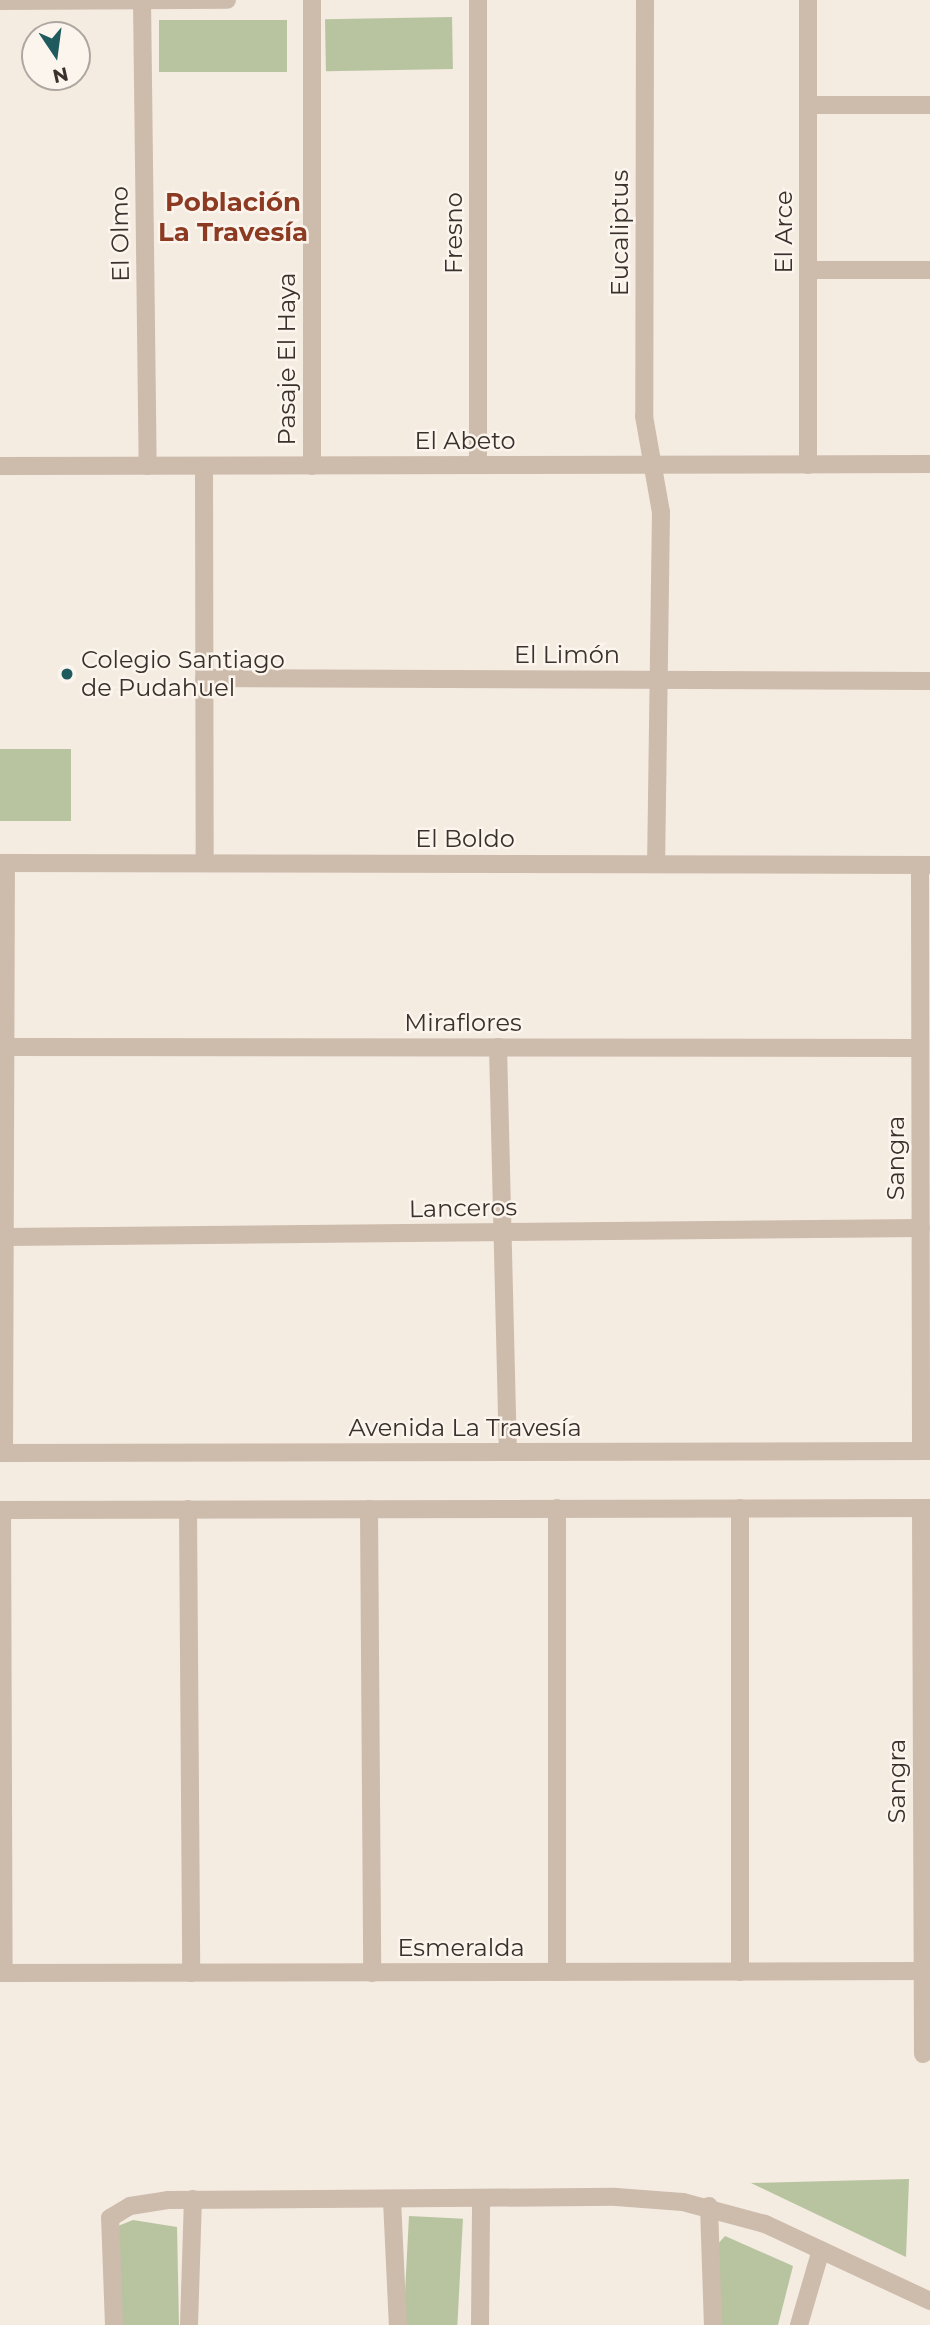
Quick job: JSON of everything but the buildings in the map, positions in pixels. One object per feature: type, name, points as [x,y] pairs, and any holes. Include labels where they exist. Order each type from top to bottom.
[{"type":"street","name":"El Olmo","points":[[142,0],[148,466]]},
{"type":"street","points":[[0,1],[227,0]]},
{"type":"street","name":"Pasaje El Haya","points":[[312,0],[312,466]]},
{"type":"street","name":"Fresno","points":[[478,0],[478,465]]},
{"type":"street","name":"Eucaliptus","points":[[645,0],[644,416],[661,512],[656,864]]},
{"type":"street","name":"El Arce","points":[[807,0],[808,465]]},
{"type":"street","points":[[808,105],[930,105]]},
{"type":"street","points":[[808,270],[930,270]]},
{"type":"street","name":"El Abeto","points":[[0,467],[930,464]]},
{"type":"street","points":[[204,466],[205,863]]},
{"type":"street","name":"El Limón","points":[[204,678],[930,681]]},
{"type":"street","points":[[2,1453],[5,1237],[3,863]]},
{"type":"street","name":"El Boldo","points":[[3,863],[925,864]]},
{"type":"street","name":"Sangra","points":[[925,864],[920,1048],[925,1451]]},
{"type":"street","name":"Miraflores","points":[[5,1047],[920,1048]]},
{"type":"street","points":[[498,1048],[508,1452]]},
{"type":"street","name":"Lanceros","points":[[5,1237],[921,1228]]},
{"type":"street","name":"Avenida La Travesía","points":[[2,1453],[925,1451]]},
{"type":"street","points":[[557,1508],[557,1972]]},
{"type":"street","points":[[740,1508],[740,1972]]},
{"type":"street","points":[[2,1973],[1,1510],[925,1508]]},
{"type":"street","name":"Sangra","points":[[923,2054],[925,1508]]},
{"type":"street","points":[[188,1509],[191,1973]]},
{"type":"street","points":[[369,1509],[372,1973]]},
{"type":"street","name":"Esmeralda","points":[[2,1973],[923,1971]]},
{"type":"street","points":[[114,2325],[110,2218],[148,2201],[194,2199],[616,2197],[709,2206],[765,2224],[930,2301]]},
{"type":"street","points":[[190,2325],[194,2199]]},
{"type":"street","points":[[480,2325],[481,2199]]},
{"type":"street","points":[[392,2200],[398,2325]]},
{"type":"street","points":[[709,2206],[713,2325]]},
{"type":"street","points":[[799,2325],[821,2250]]},
{"type":"green space","points":[[452,17],[453,69],[326,71],[325,19]]},
{"type":"green space","points":[[159,20],[287,20],[287,72],[159,72]]},
{"type":"green space","points":[[0,749],[71,749],[71,821],[0,821]]},
{"type":"green space","points":[[909,2179],[906,2257],[751,2183]]},
{"type":"green space","points":[[409,2216],[463,2219],[457,2325],[403,2325]]},
{"type":"green space","points":[[133,2220],[177,2227],[179,2325],[119,2325],[118,2226]]},
{"type":"green space","points":[[725,2236],[793,2266],[778,2325],[720,2325],[717,2245]]},
{"type":"place","name":"Colegio Santiago de Pudahuel","points":[[67,674]]},
{"type":"district","name":"Población La Travesía","points":[[233,218]]}]
